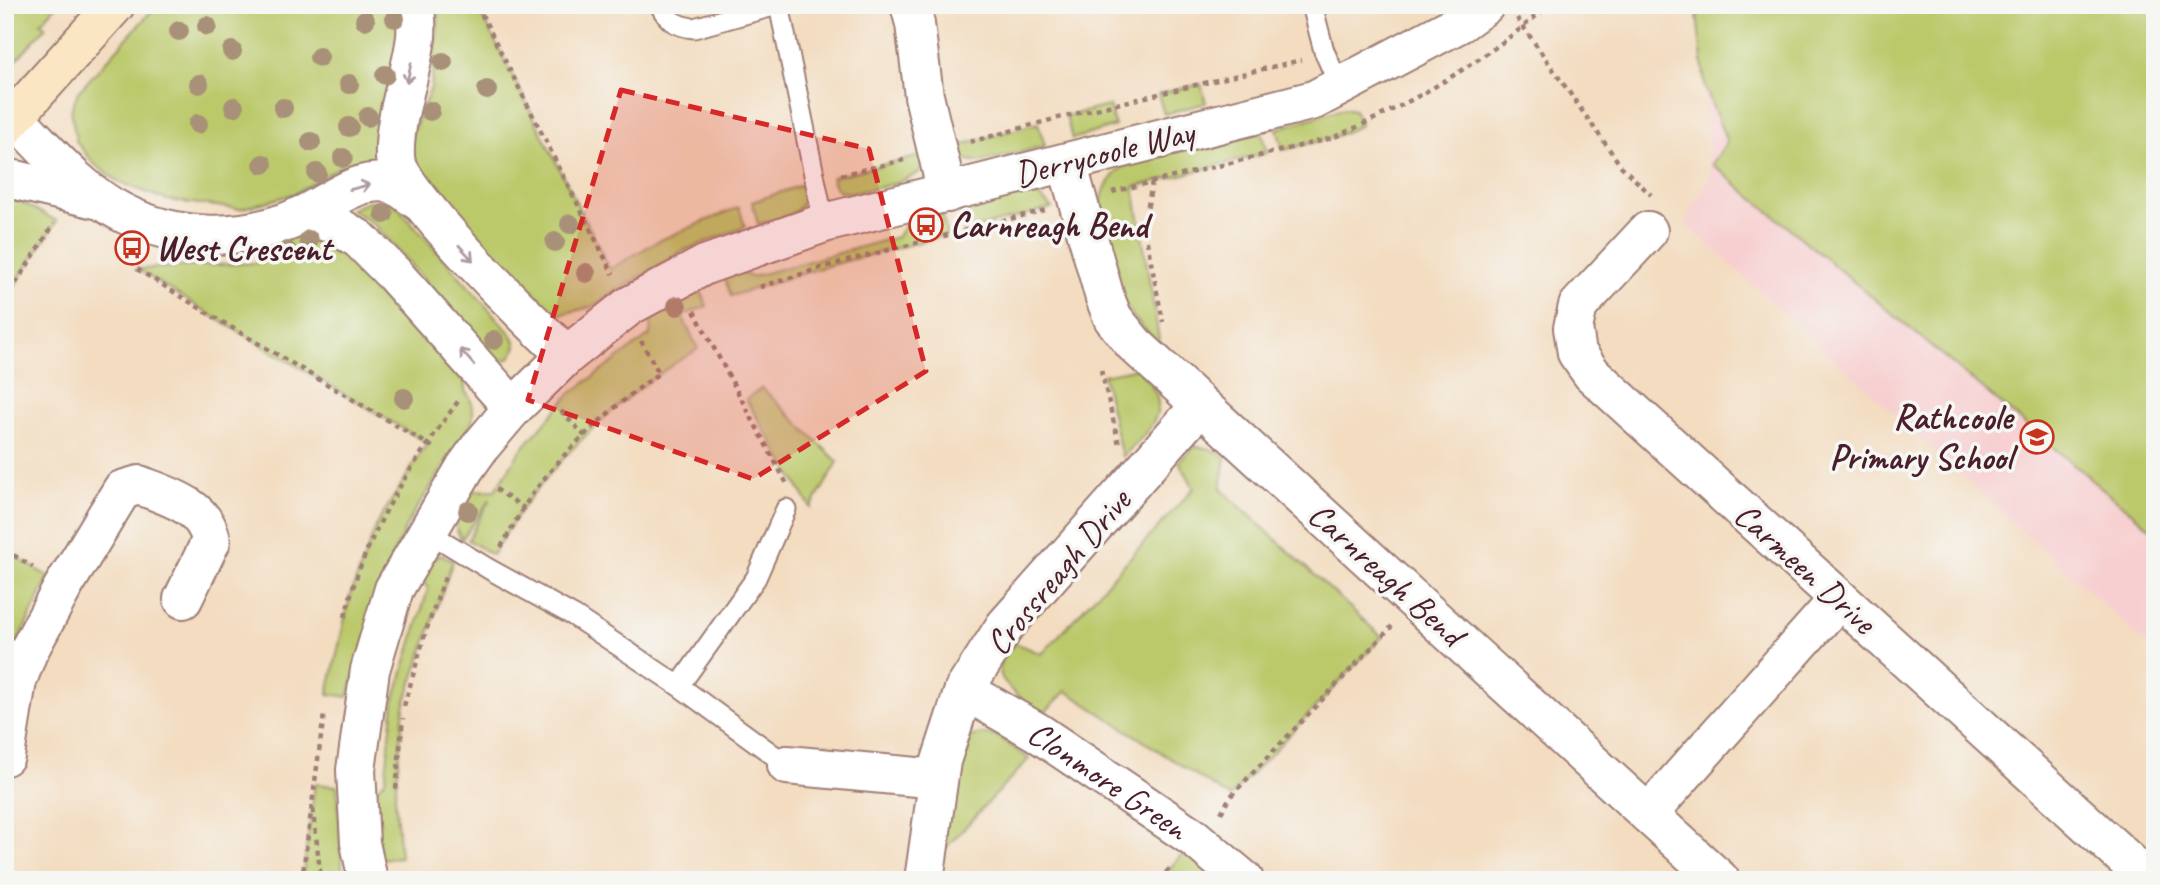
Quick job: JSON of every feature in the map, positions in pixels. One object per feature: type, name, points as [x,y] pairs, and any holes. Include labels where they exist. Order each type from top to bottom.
[{"type":"street","points":[[115,5],[9,122],[98,200],[123,214],[190,235],[229,235],[268,227],[300,216],[358,185],[390,183],[420,202]]},
{"type":"street","points":[[368,880],[360,844],[356,770],[370,670],[394,589],[464,468],[513,408],[567,355],[505,294],[420,202],[395,162],[396,125],[416,36],[415,5]]},
{"type":"street","points":[[910,5],[924,96],[947,193]]},
{"type":"street","name":"Derrycoole Way","points":[[567,355],[640,327],[705,265],[824,223],[1314,100],[1460,23],[1500,11]]},
{"type":"street","name":"Carnreagh Bend","points":[[1067,163],[1105,298],[1113,318],[1134,344],[1720,880]]},
{"type":"street","points":[[5,180],[16,180],[98,200]]},
{"type":"street","points":[[300,216],[332,223],[359,239],[394,274],[513,408]]},
{"type":"street","name":"Carmeen Drive","points":[[1648,231],[1578,306],[1573,328],[1577,353],[1592,374],[2149,880]]},
{"type":"street","name":"Crossreagh Drive","points":[[924,880],[941,761],[964,690],[1005,626],[1200,406]]},
{"type":"street","points":[[5,756],[18,681],[29,652],[63,587],[122,490],[139,485],[159,492],[196,510],[209,530],[211,541],[183,599]]},
{"type":"street","points":[[1648,814],[1839,599]]},
{"type":"street","name":"Clonmore Green","points":[[964,690],[1037,732],[1205,845],[1244,880]]},
{"type":"street","points":[[787,765],[938,779]]},
{"type":"lane","points":[[660,5],[669,20],[680,27],[694,28],[778,5],[824,223]]},
{"type":"lane","points":[[1312,5],[1324,51],[1340,87]]},
{"type":"lane","points":[[679,685],[756,578],[786,509]]},
{"type":"lane","points":[[428,532],[574,616],[679,685],[787,765]]},
{"type":"path","points":[[477,5],[640,327],[659,373],[618,404],[532,494],[489,569]]},
{"type":"path","points":[[1500,11],[1621,166],[1655,199],[1648,231]]},
{"type":"path","points":[[817,181],[939,152],[1046,121],[1303,60],[1324,51]]},
{"type":"path","points":[[1152,182],[1144,226],[1163,322],[1164,373]]},
{"type":"path","points":[[755,289],[827,266],[1052,208]]},
{"type":"path","points":[[5,300],[57,221]]},
{"type":"path","points":[[137,268],[214,317],[428,443],[464,468]]},
{"type":"path","points":[[682,316],[700,309]]},
{"type":"path","points":[[694,311],[787,482],[786,509]]},
{"type":"path","points":[[631,349],[640,327]]},
{"type":"path","points":[[1101,370],[1129,488]]},
{"type":"path","points":[[551,416],[564,401]]},
{"type":"path","points":[[558,408],[585,436]]},
{"type":"path","points":[[502,480],[496,489],[524,508]]},
{"type":"path","points":[[395,796],[404,707],[447,572],[460,551]]},
{"type":"path","points":[[1205,845],[1230,797],[1416,600]]},
{"type":"path","points":[[312,802],[321,880]]},
{"type":"highlighted area","points":[[621,90],[869,149],[926,371],[753,479],[528,400]]},
{"type":"shaded area","name":"Rathcoole Primary School","points":[[1696,5],[2155,5],[2155,652],[1685,223],[1710,176],[1705,87]]},
{"type":"green space","points":[[5,5],[57,5],[41,23],[46,27],[11,66],[5,62]]},
{"type":"green space","points":[[157,5],[400,5],[395,58],[376,133],[379,158],[341,166],[294,194],[240,209],[167,200],[119,182],[94,164],[76,141],[71,110],[78,92]]},
{"type":"green space","points":[[437,5],[477,5],[610,269],[658,241],[739,207],[745,227],[683,251],[591,307],[562,314],[541,305],[424,179],[407,146],[431,88],[439,17]]},
{"type":"green space","name":"Rathcoole Primary School","points":[[1696,5],[2155,5],[2155,532],[1712,164],[1727,142],[1705,87]]},
{"type":"green space","points":[[1201,84],[1206,103],[1164,114],[1158,94]]},
{"type":"green space","points":[[1109,106],[1115,126],[1072,139],[1066,116]]},
{"type":"green space","points":[[1344,108],[1354,110],[1361,125],[1332,138],[1283,150],[1277,129]]},
{"type":"green space","points":[[1038,123],[1045,146],[981,162],[961,159],[954,147]]},
{"type":"green space","points":[[1261,131],[1267,153],[1134,187],[1160,345],[1132,315],[1121,295],[1102,225],[1102,199],[1106,186],[1127,164]]},
{"type":"green space","points":[[925,155],[920,171],[894,183],[847,192],[838,190],[833,183],[832,177]]},
{"type":"green space","points":[[808,183],[803,202],[798,209],[785,217],[758,224],[752,202]]},
{"type":"green space","points":[[1020,193],[1039,196],[1052,208],[964,231],[959,209]]},
{"type":"green space","points":[[5,196],[10,196],[57,221],[5,300]]},
{"type":"green space","points":[[369,201],[394,203],[511,334],[516,346],[509,359],[499,360],[491,355],[375,225],[351,209]]},
{"type":"green space","points":[[942,214],[947,235],[827,266],[731,296],[724,276],[738,270],[751,277],[897,237],[908,222]]},
{"type":"green space","points":[[314,232],[333,243],[465,383],[465,391],[473,410],[472,423],[408,522],[388,566],[348,697],[328,694],[350,596],[377,524],[427,443],[137,269],[256,263],[272,259],[282,241]]},
{"type":"green space","points":[[699,287],[707,306],[682,316],[698,349],[630,396],[570,451],[528,500],[492,555],[468,540],[490,499],[462,539],[456,521],[470,491],[495,490],[520,451],[570,394],[650,335],[652,314]]},
{"type":"green space","points":[[1138,368],[1156,393],[1157,414],[1142,438],[1122,457],[1103,375]]},
{"type":"green space","points":[[762,388],[838,462],[811,508],[746,399]]},
{"type":"green space","points":[[1195,447],[1212,450],[1226,459],[1221,489],[1382,637],[1230,797],[1066,691],[1043,714],[1006,685],[1000,669],[1002,658],[1015,643],[1042,654],[1194,488],[1179,461]]},
{"type":"green space","points":[[5,550],[49,577],[5,669]]},
{"type":"green space","points":[[441,555],[453,560],[404,707],[395,796],[400,857],[380,859],[373,792],[385,781],[394,701],[428,589],[421,575],[431,559]]},
{"type":"green space","points":[[983,734],[999,737],[1029,759],[940,854],[959,746],[973,736]]},
{"type":"green space","points":[[315,784],[337,786],[343,880],[302,880]]},
{"type":"green space","points":[[1187,849],[1221,880],[1159,880]]},
{"type":"place","name":"Carnreagh Bend","points":[[926,225]]},
{"type":"place","name":"West Crescent","points":[[132,248]]},
{"type":"place","name":"Rathcoole Primary School","points":[[2037,437]]}]
